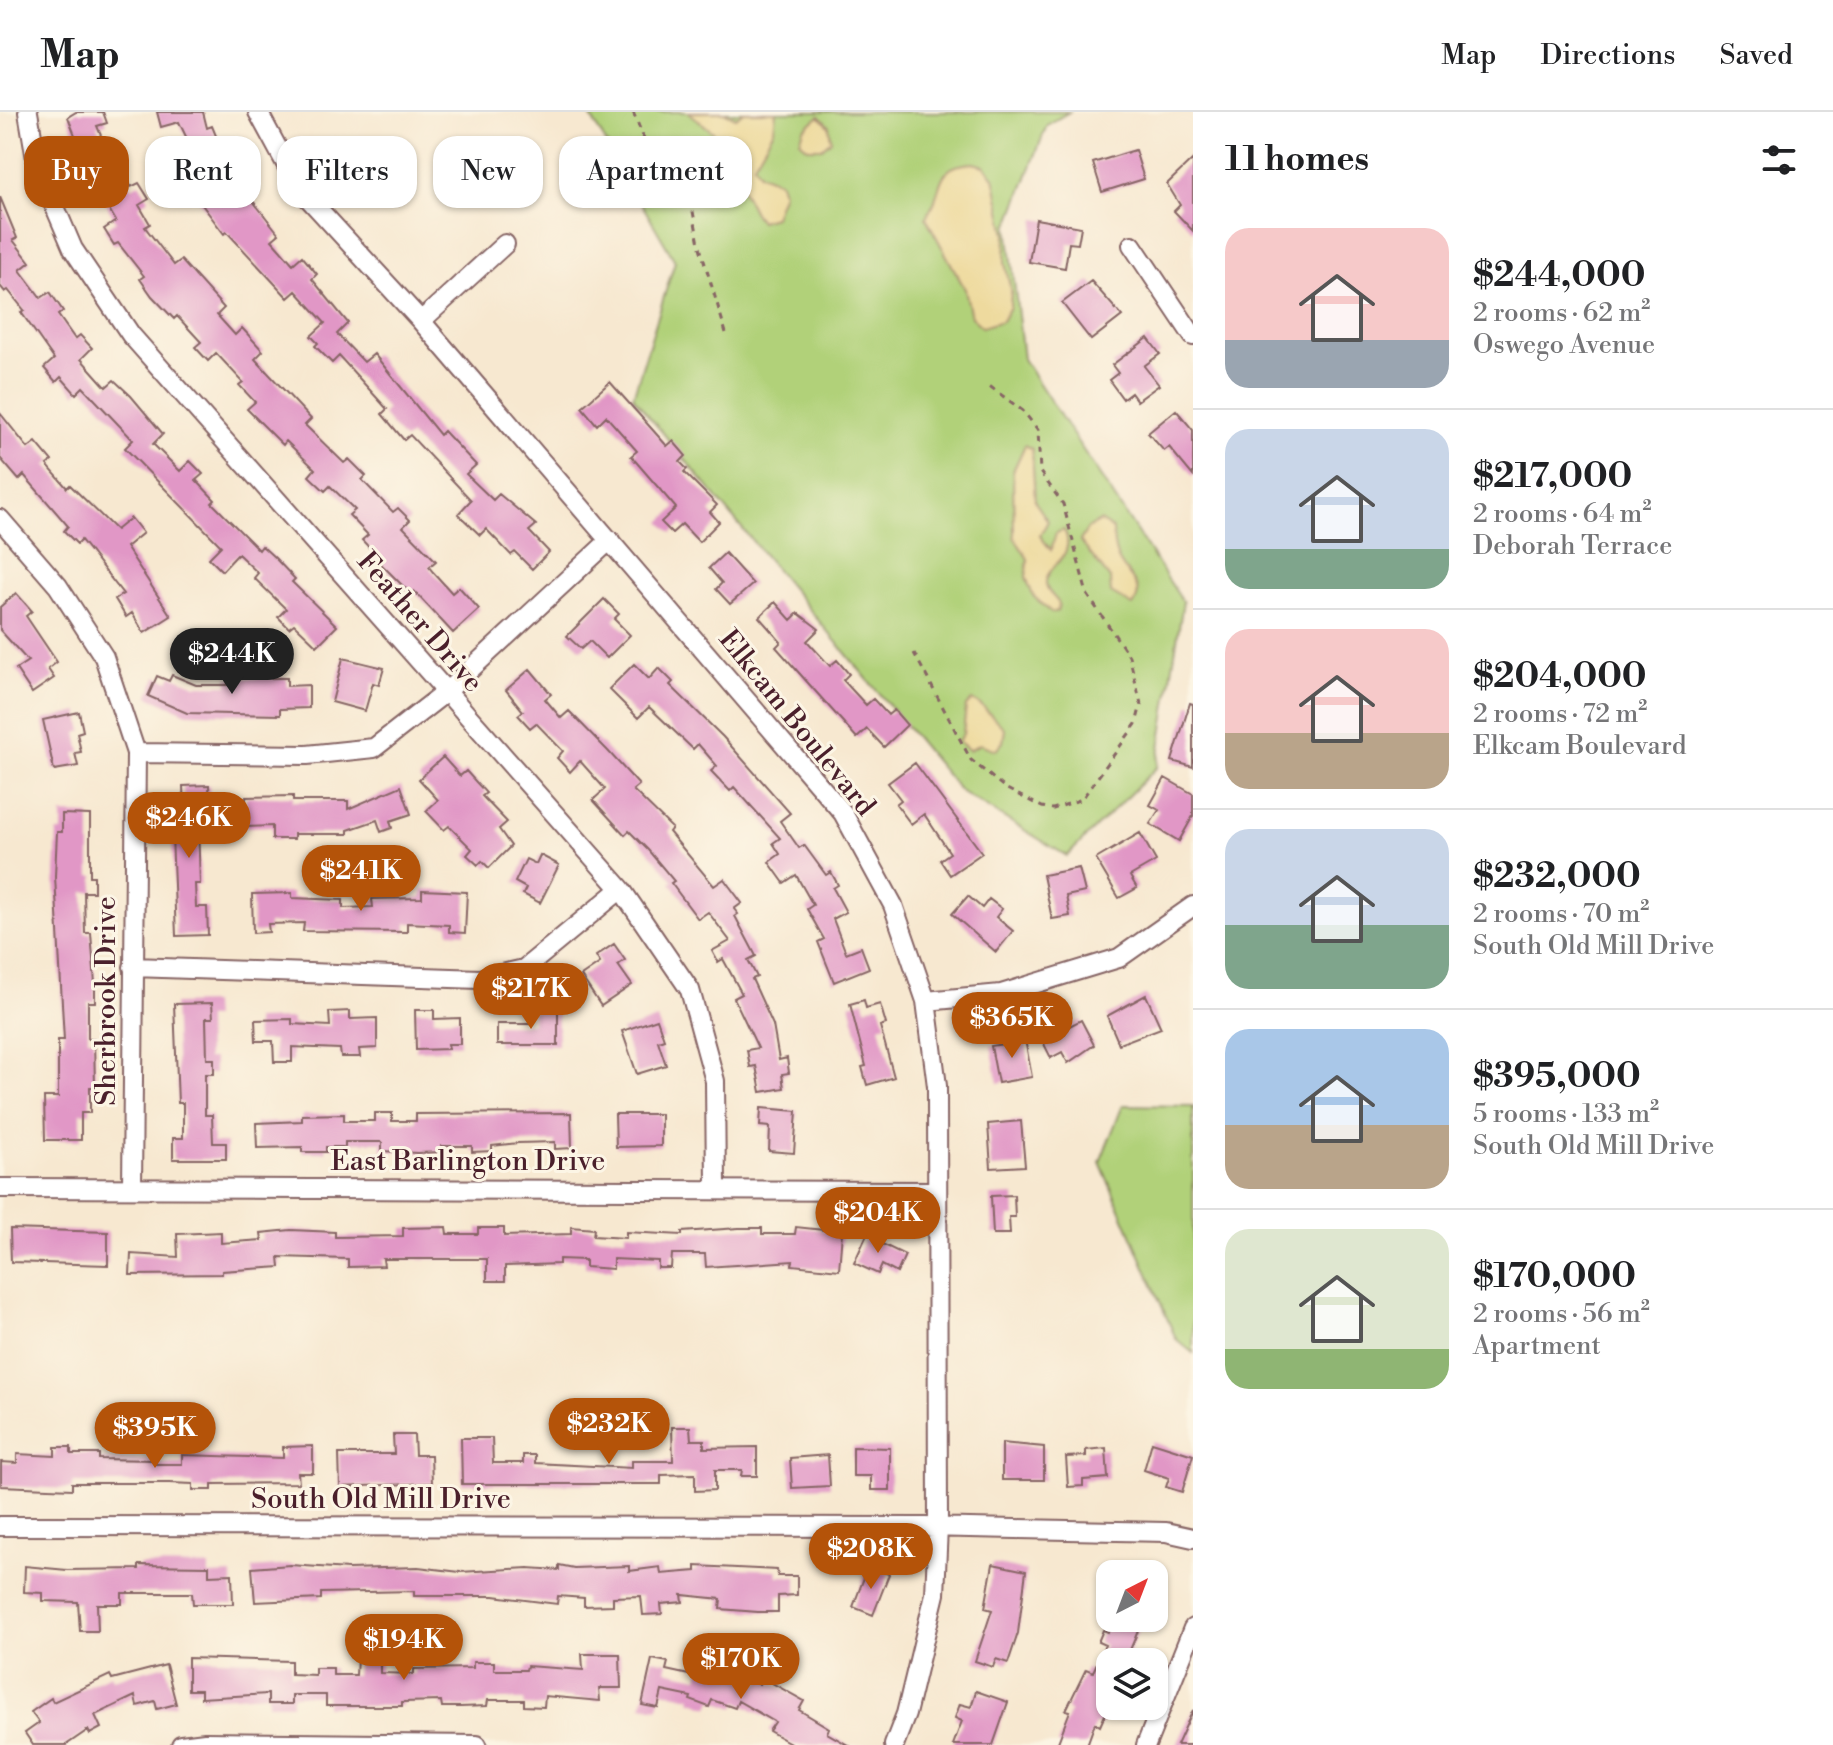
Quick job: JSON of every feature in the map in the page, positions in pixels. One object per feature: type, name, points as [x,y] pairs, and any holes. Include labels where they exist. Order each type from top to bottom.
[{"type":"street","name":"Feather Drive","points":[[28,112],[37,165],[73,249],[131,335],[621,889],[690,990],[715,1081],[716,1187]]},
{"type":"street","name":"Elkcam Boulevard","points":[[258,112],[299,188],[421,321],[843,813],[893,905],[926,1001],[937,1086],[938,1527],[935,1594],[906,1714],[894,1745]]},
{"type":"street","points":[[421,321],[505,244]]},
{"type":"street","points":[[1132,245],[1193,336]]},
{"type":"street","name":"Sherbrook Drive","points":[[0,519],[58,586],[104,657],[136,753],[132,1188]]},
{"type":"street","points":[[136,753],[307,755],[374,748],[446,692],[610,540]]},
{"type":"street","points":[[133,967],[480,979],[524,969],[621,889]]},
{"type":"street","points":[[926,1001],[1001,994],[1119,958],[1193,906]]},
{"type":"street","name":"East Barlington Drive","points":[[0,1188],[716,1187],[936,1191]]},
{"type":"street","name":"South Old Mill Drive","points":[[0,1526],[938,1527],[1166,1532],[1193,1538]]},
{"type":"street","points":[[1146,1745],[1193,1628]]},
{"type":"street","points":[[181,1745],[205,1742],[477,1745]]},
{"type":"path","points":[[633,112],[660,178],[687,198],[692,206],[699,244],[726,333]]},
{"type":"path","points":[[914,653],[971,760],[1005,788],[1042,807],[1053,809],[1082,799],[1136,724],[1141,704],[1129,656],[1084,585],[1063,504],[1040,472],[1038,430],[1023,411],[988,385]]},
{"type":"green space","points":[[588,112],[1069,112],[1047,125],[1008,227],[1023,359],[1183,602],[1157,767],[1067,856],[960,791],[633,397],[675,261],[644,208],[752,208],[752,136],[602,136]]},
{"type":"green space","points":[[1123,1105],[1193,1106],[1193,1353],[1176,1339],[1100,1162]]},
{"type":"sand","points":[[688,112],[724,112],[736,118],[743,112],[776,112],[774,130],[754,164],[760,174],[780,182],[783,192],[774,217],[760,221],[751,208],[752,136],[715,136]]},
{"type":"sand","points":[[819,116],[829,126],[831,140],[822,148],[808,148],[800,141],[804,129]]},
{"type":"sand","points":[[973,163],[985,166],[994,177],[1006,234],[1005,263],[1011,291],[1010,307],[1002,321],[982,327],[971,317],[965,289],[926,218],[946,173],[956,166]]},
{"type":"sand","points":[[1025,445],[1032,449],[1035,502],[1048,521],[1040,536],[1051,550],[1056,533],[1064,530],[1067,540],[1063,556],[1046,581],[1048,590],[1059,604],[1057,611],[1052,613],[1033,596],[1026,577],[1028,559],[1014,537],[1013,471]]},
{"type":"sand","points":[[1100,521],[1113,530],[1117,556],[1136,586],[1137,599],[1133,606],[1111,593],[1110,579],[1080,541],[1088,528]]},
{"type":"sand","points":[[972,700],[1005,729],[1003,742],[996,750],[980,744],[969,750],[958,741],[963,734],[966,706]]},
{"type":"building","points":[[76,112],[103,112],[107,123],[97,126],[101,136],[75,136],[68,117]]},
{"type":"building","points":[[157,112],[203,112],[207,128],[212,126],[216,136],[186,136],[179,122],[161,127]]},
{"type":"building","points":[[1135,150],[1144,179],[1102,192],[1093,163]]},
{"type":"building","points":[[1193,159],[1193,231],[1174,211],[1180,205],[1167,184]]},
{"type":"building","points":[[129,183],[131,187],[139,183],[145,193],[145,201],[139,205],[150,224],[145,227],[174,265],[181,260],[224,308],[217,315],[235,335],[242,328],[263,351],[255,359],[311,419],[305,425],[344,463],[349,459],[366,476],[362,480],[393,512],[398,508],[410,520],[403,527],[436,561],[429,567],[433,572],[452,593],[459,587],[479,609],[453,633],[414,591],[411,594],[380,563],[382,561],[362,540],[368,535],[349,515],[355,510],[330,486],[325,491],[309,476],[315,469],[286,441],[283,445],[247,409],[255,402],[239,385],[243,382],[216,353],[208,361],[195,347],[201,342],[177,316],[174,319],[152,296],[140,279],[144,276],[118,243],[114,245],[104,229],[116,221],[108,208],[129,208]]},
{"type":"building","points":[[0,197],[17,238],[13,240],[30,262],[20,270],[41,298],[50,292],[63,311],[58,315],[75,339],[80,335],[92,348],[81,359],[106,387],[114,380],[131,396],[163,434],[153,444],[180,471],[190,461],[203,474],[196,480],[215,500],[212,503],[259,550],[262,546],[275,558],[295,579],[292,582],[337,626],[317,646],[294,624],[289,628],[278,617],[286,609],[254,578],[258,573],[238,554],[222,571],[209,558],[221,546],[125,448],[133,440],[83,387],[76,394],[61,377],[56,382],[44,368],[54,359],[21,312],[24,310],[8,290],[5,292],[0,286]]},
{"type":"building","points":[[204,208],[258,208],[279,234],[272,240],[293,264],[302,256],[317,274],[312,279],[348,323],[337,334],[364,362],[374,354],[440,435],[444,431],[476,465],[466,474],[493,500],[499,494],[536,525],[529,531],[549,552],[532,569],[515,552],[511,555],[486,529],[480,535],[458,514],[471,500],[410,435],[404,440],[382,414],[387,409],[339,356],[332,363],[315,346],[318,343],[311,336],[325,323],[296,291],[288,298],[227,232],[224,234]]},
{"type":"building","points":[[1036,219],[1081,227],[1078,244],[1069,243],[1065,268],[1029,262]]},
{"type":"building","points":[[1091,281],[1122,316],[1091,340],[1062,303]]},
{"type":"building","points":[[1148,338],[1160,354],[1144,366],[1159,385],[1137,401],[1131,393],[1123,399],[1109,380],[1118,373],[1112,365]]},
{"type":"building","points":[[610,382],[667,446],[673,441],[686,456],[680,462],[687,469],[684,472],[717,505],[710,512],[719,522],[699,542],[682,524],[672,533],[661,522],[676,508],[631,456],[637,451],[606,416],[597,425],[582,407]]},
{"type":"building","points":[[1176,410],[1193,430],[1193,476],[1169,447],[1164,451],[1148,433]]},
{"type":"building","points":[[0,413],[28,448],[36,442],[52,461],[47,465],[67,488],[70,485],[116,530],[131,518],[143,533],[126,547],[171,616],[144,633],[132,613],[126,617],[115,599],[123,594],[81,540],[77,544],[64,531],[68,526],[24,475],[19,480],[0,458]]},
{"type":"building","points":[[725,553],[753,584],[730,604],[716,589],[722,583],[709,568]]},
{"type":"building","points":[[16,593],[32,611],[26,616],[57,662],[48,669],[54,678],[32,693],[16,669],[28,661],[0,630],[0,607]]},
{"type":"building","points":[[604,599],[619,614],[614,619],[630,635],[607,658],[590,641],[581,649],[567,636]]},
{"type":"building","points":[[775,602],[791,620],[798,613],[819,629],[807,641],[830,666],[837,660],[849,674],[843,680],[866,705],[873,699],[888,715],[894,710],[907,725],[884,747],[867,729],[857,738],[776,647],[781,642],[759,617]]},
{"type":"building","points":[[343,658],[384,668],[379,685],[373,683],[365,711],[332,702]]},
{"type":"building","points":[[634,664],[649,679],[659,668],[673,682],[670,685],[723,737],[790,813],[780,821],[799,848],[804,845],[826,875],[831,872],[838,885],[833,888],[846,912],[833,919],[846,953],[861,947],[869,968],[834,982],[818,942],[824,939],[807,909],[813,905],[796,875],[784,883],[769,862],[780,854],[773,843],[780,838],[734,787],[730,791],[711,771],[717,766],[698,744],[693,749],[649,707],[638,718],[609,689]]},
{"type":"building","points":[[530,669],[551,694],[545,699],[561,718],[569,711],[639,785],[633,790],[672,828],[669,832],[714,886],[724,879],[742,903],[734,909],[738,914],[735,916],[756,956],[748,960],[757,977],[752,979],[773,1025],[779,1060],[787,1058],[789,1073],[782,1074],[784,1088],[761,1092],[756,1066],[750,1067],[747,1050],[758,1048],[734,998],[742,994],[723,959],[718,962],[712,951],[730,941],[708,912],[698,919],[671,883],[674,881],[648,850],[629,831],[625,835],[593,800],[605,789],[580,761],[570,772],[557,758],[563,751],[536,723],[530,728],[518,715],[523,711],[506,690]]},
{"type":"building","points":[[172,675],[196,685],[228,685],[227,678],[287,678],[287,686],[309,685],[309,708],[280,709],[280,715],[187,713],[148,696],[157,676],[169,681]]},
{"type":"building","points":[[1190,703],[1193,704],[1193,767],[1172,761]]},
{"type":"building","points":[[79,712],[83,731],[77,733],[81,752],[75,753],[78,766],[54,770],[43,720]]},
{"type":"building","points":[[443,757],[460,776],[466,771],[486,793],[482,796],[507,822],[499,829],[511,846],[489,868],[482,861],[478,865],[467,855],[472,849],[449,826],[444,830],[426,811],[438,800],[419,779]]},
{"type":"building","points":[[915,763],[982,853],[950,875],[940,860],[950,853],[924,814],[911,824],[896,804],[901,800],[888,783]]},
{"type":"building","points":[[1165,778],[1193,794],[1193,816],[1179,841],[1150,824],[1159,810],[1150,805]]},
{"type":"building","points":[[209,785],[211,826],[198,826],[200,884],[195,884],[196,907],[207,907],[208,935],[176,936],[171,809],[184,809],[183,786]]},
{"type":"building","points":[[401,786],[411,814],[390,821],[392,828],[381,832],[377,820],[348,830],[348,834],[294,834],[294,839],[272,839],[272,826],[246,827],[246,797],[293,796],[293,801],[348,801],[348,809]]},
{"type":"building","points":[[62,814],[90,815],[90,876],[94,876],[94,892],[84,892],[85,933],[91,933],[95,984],[95,1002],[88,1002],[88,1039],[94,1039],[95,1087],[90,1087],[90,1113],[81,1113],[81,1140],[45,1140],[44,1097],[58,1097],[58,1040],[64,1040],[55,876],[57,832],[62,832]]},
{"type":"building","points":[[1140,833],[1156,861],[1130,876],[1137,888],[1119,898],[1096,859]]},
{"type":"building","points":[[540,855],[559,865],[540,903],[523,894],[526,888],[515,882],[526,859],[536,864]]},
{"type":"building","points":[[1079,868],[1085,892],[1066,896],[1070,916],[1052,919],[1043,875]]},
{"type":"building","points":[[422,890],[467,892],[465,933],[449,932],[449,925],[407,923],[407,932],[303,931],[304,923],[268,924],[269,932],[253,933],[252,894],[292,893],[292,898],[343,900],[343,908],[373,907],[372,899],[422,898]]},
{"type":"building","points":[[968,896],[982,908],[989,899],[1002,909],[996,917],[1013,931],[996,952],[952,914]]},
{"type":"building","points":[[614,944],[625,960],[618,965],[632,985],[601,1006],[581,976],[600,963],[596,956]]},
{"type":"building","points":[[1146,995],[1161,1028],[1119,1044],[1107,1016]]},
{"type":"building","points":[[864,1000],[866,1008],[880,1004],[886,1024],[880,1026],[894,1077],[867,1085],[862,1067],[866,1066],[850,1004]]},
{"type":"building","points":[[212,1003],[213,1018],[206,1018],[207,1059],[214,1059],[214,1074],[205,1074],[205,1115],[212,1115],[213,1143],[226,1143],[226,1159],[173,1159],[173,1138],[183,1138],[183,1103],[178,1103],[174,1004]]},
{"type":"building","points":[[415,1010],[434,1010],[434,1019],[460,1018],[460,1044],[448,1044],[449,1049],[416,1050]]},
{"type":"building","points":[[350,1011],[350,1019],[377,1018],[377,1048],[359,1049],[360,1057],[341,1057],[340,1049],[292,1047],[292,1062],[274,1062],[273,1041],[256,1041],[255,1020],[292,1019],[292,1024],[330,1026],[329,1012]]},
{"type":"building","points":[[532,1011],[558,1011],[558,1045],[497,1045],[497,1024],[532,1024]]},
{"type":"building","points":[[657,1019],[664,1039],[658,1041],[666,1065],[637,1074],[622,1031]]},
{"type":"building","points":[[1081,1020],[1094,1045],[1068,1063],[1062,1052],[1051,1058],[1042,1040]]},
{"type":"building","points":[[1024,1034],[1032,1077],[998,1083],[991,1046],[1010,1043],[1009,1037]]},
{"type":"building","points":[[761,1108],[797,1111],[794,1153],[769,1151],[770,1127],[760,1126]]},
{"type":"building","points":[[375,1113],[392,1113],[392,1121],[416,1121],[416,1114],[571,1113],[572,1148],[555,1149],[555,1142],[518,1143],[492,1146],[492,1151],[472,1152],[472,1146],[441,1146],[441,1152],[417,1153],[382,1151],[382,1142],[345,1142],[345,1147],[326,1147],[326,1152],[302,1152],[302,1147],[257,1148],[256,1123],[302,1121],[302,1115],[344,1114],[344,1121],[375,1121]]},
{"type":"building","points":[[615,1114],[661,1114],[661,1146],[616,1147]]},
{"type":"building","points":[[1021,1121],[1025,1166],[991,1168],[988,1124]]},
{"type":"building","points":[[1014,1195],[1015,1217],[1009,1217],[1010,1234],[993,1234],[991,1196]]},
{"type":"building","points":[[446,1227],[447,1234],[478,1234],[478,1228],[504,1228],[504,1236],[571,1234],[571,1227],[594,1229],[593,1236],[626,1238],[626,1232],[682,1235],[682,1232],[739,1228],[762,1228],[762,1234],[795,1234],[796,1227],[842,1232],[839,1270],[792,1265],[793,1261],[706,1267],[705,1254],[672,1254],[671,1268],[658,1268],[658,1261],[613,1259],[613,1269],[585,1267],[585,1260],[559,1259],[559,1264],[505,1266],[505,1281],[487,1281],[487,1259],[383,1259],[384,1266],[348,1267],[348,1259],[279,1257],[280,1267],[222,1271],[222,1274],[130,1275],[131,1254],[178,1257],[177,1234],[221,1232],[221,1243],[262,1240],[261,1233],[291,1230],[335,1232],[335,1237],[403,1236],[403,1228]]},
{"type":"building","points":[[10,1229],[108,1232],[108,1265],[11,1262]]},
{"type":"building","points":[[869,1230],[881,1235],[878,1242],[905,1255],[897,1273],[882,1265],[878,1274],[854,1263]]},
{"type":"building","points":[[672,1427],[690,1427],[691,1440],[704,1440],[704,1448],[757,1447],[757,1476],[741,1476],[742,1470],[715,1470],[715,1490],[695,1491],[695,1474],[661,1475],[661,1484],[462,1484],[461,1438],[492,1438],[493,1463],[523,1463],[523,1455],[535,1455],[535,1463],[632,1468],[632,1461],[673,1461]]},
{"type":"building","points":[[393,1435],[414,1435],[415,1455],[431,1455],[432,1483],[340,1487],[339,1454],[394,1454]]},
{"type":"building","points":[[1152,1442],[1193,1455],[1182,1492],[1166,1487],[1169,1478],[1144,1470]]},
{"type":"building","points":[[1002,1443],[1044,1447],[1044,1480],[1002,1480]]},
{"type":"building","points":[[313,1446],[313,1473],[298,1473],[299,1483],[212,1484],[212,1490],[193,1490],[193,1484],[169,1483],[72,1483],[72,1489],[1,1486],[1,1462],[17,1463],[17,1454],[55,1456],[55,1447],[71,1447],[71,1454],[99,1454],[99,1459],[182,1464],[182,1455],[283,1458],[283,1447]]},
{"type":"building","points":[[853,1447],[890,1448],[890,1490],[871,1490],[871,1476],[853,1476]]},
{"type":"building","points":[[1106,1448],[1108,1478],[1083,1480],[1083,1486],[1068,1487],[1066,1457],[1086,1456],[1086,1450]]},
{"type":"building","points":[[828,1455],[830,1486],[792,1488],[790,1458]]},
{"type":"building","points":[[993,1564],[1026,1571],[1018,1633],[1008,1663],[996,1659],[993,1667],[975,1661],[992,1610],[985,1608]]},
{"type":"building","points":[[139,1565],[209,1566],[209,1575],[232,1574],[233,1604],[193,1604],[192,1593],[122,1593],[122,1604],[97,1604],[98,1631],[80,1631],[78,1602],[43,1601],[43,1593],[24,1592],[25,1566],[67,1570],[139,1569]]},
{"type":"building","points":[[290,1565],[348,1569],[418,1567],[460,1572],[528,1568],[559,1570],[559,1565],[574,1568],[629,1566],[629,1571],[660,1567],[661,1574],[696,1571],[696,1566],[777,1570],[778,1576],[797,1576],[797,1595],[778,1596],[778,1612],[758,1612],[720,1609],[721,1599],[682,1595],[683,1602],[661,1604],[662,1614],[643,1615],[641,1596],[613,1597],[613,1605],[584,1606],[584,1598],[558,1596],[557,1604],[494,1596],[414,1596],[414,1591],[321,1593],[321,1599],[255,1602],[252,1568]]},
{"type":"building","points":[[868,1567],[889,1574],[873,1615],[853,1607]]},
{"type":"building","points":[[1102,1632],[1138,1632],[1131,1648],[1104,1648],[1105,1645],[1098,1642]]},
{"type":"building","points":[[358,1642],[371,1642],[370,1660],[380,1661],[380,1673],[414,1674],[414,1669],[473,1668],[473,1662],[494,1662],[494,1670],[526,1670],[527,1666],[583,1670],[582,1654],[620,1654],[621,1688],[599,1688],[600,1701],[545,1696],[544,1707],[524,1706],[524,1700],[488,1700],[487,1706],[460,1707],[442,1707],[441,1701],[402,1702],[402,1706],[326,1706],[326,1695],[292,1695],[292,1704],[268,1704],[268,1694],[201,1698],[201,1690],[188,1690],[188,1658],[291,1661],[291,1674],[315,1675],[315,1668],[333,1668],[333,1675],[356,1675]]},
{"type":"building","points":[[652,1659],[668,1662],[666,1670],[698,1677],[701,1665],[759,1684],[763,1678],[804,1701],[799,1710],[829,1728],[827,1733],[848,1745],[794,1745],[769,1731],[775,1722],[738,1701],[735,1708],[712,1700],[709,1707],[690,1700],[691,1697],[662,1691],[658,1708],[642,1705]]},
{"type":"building","points":[[166,1665],[176,1704],[157,1709],[155,1701],[137,1706],[135,1696],[95,1715],[101,1728],[90,1734],[88,1730],[66,1745],[33,1745],[25,1733],[39,1723],[31,1712],[51,1698],[53,1702],[110,1675],[112,1679]]},
{"type":"building","points":[[1096,1665],[1096,1720],[1103,1720],[1100,1726],[1095,1723],[1087,1745],[1057,1745],[1070,1711],[1066,1710],[1086,1669],[1093,1672]]},
{"type":"building","points":[[976,1691],[1008,1702],[993,1745],[953,1745],[962,1721],[955,1718],[960,1704],[971,1707]]},
{"type":"building","points":[[1193,1710],[1193,1745],[1177,1745]]}]
